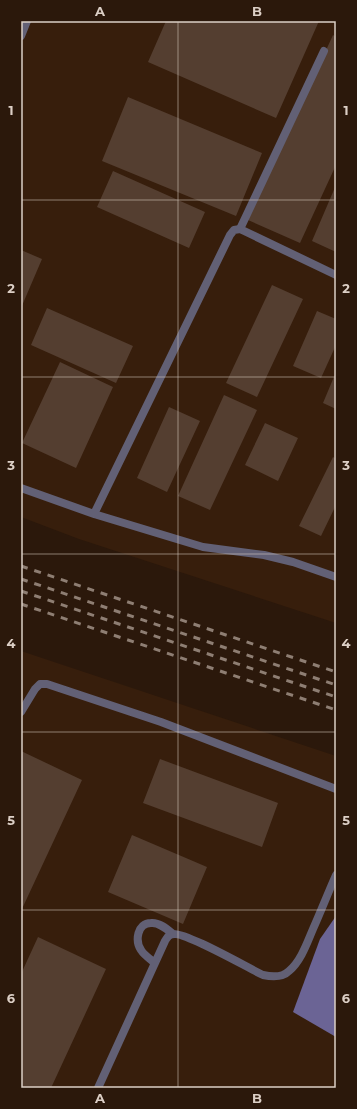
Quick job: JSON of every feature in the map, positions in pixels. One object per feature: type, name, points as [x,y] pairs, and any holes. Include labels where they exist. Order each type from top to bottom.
[{"type":"street","points":[[21,36],[28,21]]},
{"type":"street","points":[[240,229],[324,51]]},
{"type":"street","points":[[94,514],[230,234],[234,230],[240,229],[336,275]]},
{"type":"street","points":[[21,488],[94,514],[203,547],[264,555],[294,562],[336,577]]},
{"type":"street","points":[[21,712],[34,689],[40,684],[48,684],[161,722],[336,789]]},
{"type":"street","points":[[155,963],[146,956],[138,944],[137,938],[141,928],[151,922],[166,928],[172,934],[188,937],[263,975],[273,977],[288,972],[294,966],[302,953],[336,875]]},
{"type":"street","points":[[98,1088],[165,941],[168,936],[172,934]]},
{"type":"shaded area","points":[[21,21],[336,21],[336,623],[79,539],[21,517]]},
{"type":"shaded area","points":[[21,651],[336,756],[336,1088],[21,1088]]},
{"type":"shaded area","points":[[336,916],[336,1037],[293,1012],[320,939]]},
{"type":"building","points":[[166,21],[319,21],[276,118],[148,62]]},
{"type":"building","points":[[333,35],[336,37],[336,165],[300,243],[248,220]]},
{"type":"building","points":[[128,97],[262,153],[236,216],[102,161]]},
{"type":"building","points":[[113,171],[205,212],[189,248],[97,207]]},
{"type":"building","points":[[336,185],[336,252],[312,241]]},
{"type":"building","points":[[21,250],[42,259],[21,308]]},
{"type":"building","points":[[272,285],[303,299],[257,397],[226,383]]},
{"type":"building","points":[[47,308],[133,346],[116,383],[31,345]]},
{"type":"building","points":[[317,311],[336,319],[336,345],[321,378],[293,366]]},
{"type":"building","points":[[60,362],[113,387],[76,468],[22,443]]},
{"type":"building","points":[[336,372],[336,409],[323,403]]},
{"type":"building","points":[[224,395],[257,410],[210,510],[178,496]]},
{"type":"building","points":[[169,407],[200,421],[167,492],[137,478]]},
{"type":"building","points":[[265,423],[298,438],[278,481],[245,465]]},
{"type":"building","points":[[333,457],[336,459],[336,505],[321,536],[299,526]]},
{"type":"building","points":[[21,751],[82,780],[21,911]]},
{"type":"building","points":[[160,759],[278,803],[262,847],[143,803]]},
{"type":"building","points":[[132,835],[207,867],[183,924],[108,892]]},
{"type":"building","points":[[38,937],[106,969],[51,1088],[21,1088],[21,974]]},
{"type":"railway","points":[[21,566],[336,672]]},
{"type":"railway","points":[[21,579],[336,685]]},
{"type":"railway","points":[[21,591],[336,697]]},
{"type":"railway","points":[[21,604],[336,710]]}]
